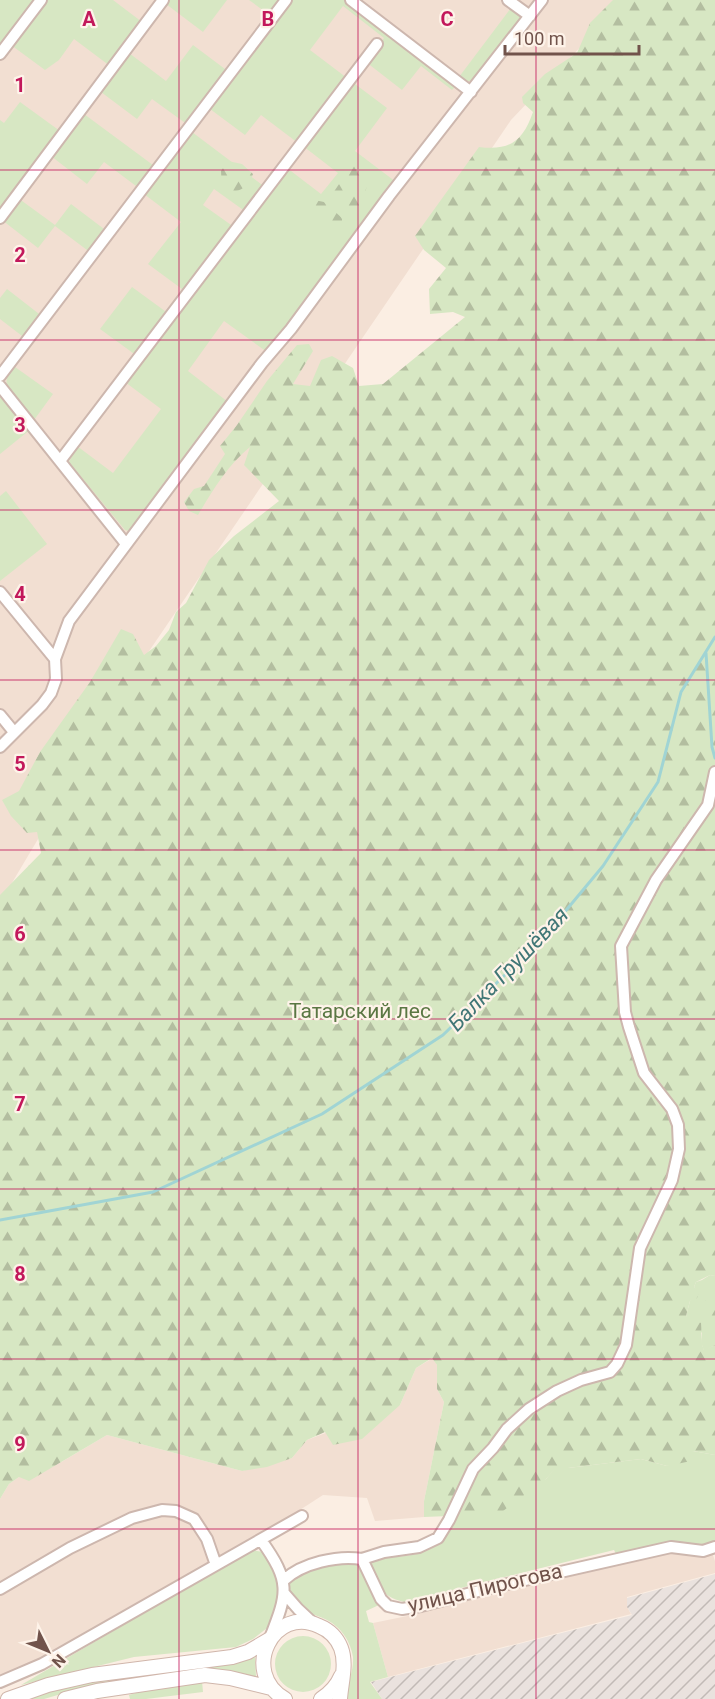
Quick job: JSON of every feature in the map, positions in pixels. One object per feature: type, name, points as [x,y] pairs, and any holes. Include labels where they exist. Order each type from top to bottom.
[{"type":"main road","points":[[8,1699],[48,1685],[92,1675],[232,1657],[248,1652],[270,1639],[284,1627],[304,1622],[326,1629],[341,1647],[344,1659],[340,1699]]},
{"type":"main road","points":[[270,1639],[262,1660],[264,1674],[271,1688]]},
{"type":"main road","points":[[321,1699],[338,1683],[343,1671]]},
{"type":"main road","points":[[65,1699],[97,1691],[205,1675],[230,1678],[271,1688],[285,1699]]},
{"type":"street","points":[[0,54],[41,0]]},
{"type":"street","points":[[0,218],[163,0]]},
{"type":"street","points":[[0,376],[286,0]]},
{"type":"street","points":[[351,0],[471,92]]},
{"type":"street","points":[[508,0],[530,16]]},
{"type":"street","points":[[0,747],[51,693],[56,679],[55,659],[69,621],[389,196],[542,0]]},
{"type":"street","points":[[60,461],[377,44]]},
{"type":"street","points":[[0,386],[126,544]]},
{"type":"street","points":[[0,592],[55,659]]},
{"type":"street","points":[[0,715],[14,732]]},
{"type":"street","points":[[284,1580],[292,1573],[310,1565],[336,1560],[362,1560],[384,1552],[408,1550],[438,1538],[473,1469],[494,1448],[507,1429],[529,1409],[557,1391],[581,1380],[610,1371],[617,1364],[626,1345],[640,1248],[672,1180],[679,1149],[678,1125],[672,1109],[644,1073],[625,1012],[621,946],[656,880],[708,805],[715,772]]},
{"type":"street","points":[[0,1589],[70,1548],[132,1518],[162,1510],[176,1511],[194,1519],[207,1539],[216,1565]]},
{"type":"street","points":[[0,1682],[42,1664],[302,1516]]},
{"type":"street","points":[[261,1540],[276,1560],[284,1580],[280,1612],[270,1639]]},
{"type":"street","name":"улица Пирогова","points":[[362,1560],[381,1599],[388,1606],[402,1609],[671,1547],[703,1551],[715,1547]]},
{"type":"street","points":[[284,1593],[315,1624]]},
{"type":"shaded area","points":[[0,0],[625,0],[511,120],[113,704],[0,903]]},
{"type":"shaded area","points":[[433,1358],[437,1365],[437,1389],[444,1402],[424,1501],[424,1517],[375,1521],[367,1498],[323,1495],[224,1559],[39,1663],[0,1679],[0,1499],[9,1484],[19,1477],[58,1464],[107,1435],[242,1471],[292,1458],[307,1440],[400,1405],[416,1368]]},
{"type":"shaded area","points":[[669,1551],[712,1552],[715,1573],[627,1597],[627,1607],[631,1614],[388,1677],[373,1623],[422,1613],[489,1592]]},
{"type":"shaded area","points":[[715,1574],[715,1699],[382,1699],[371,1682],[632,1615],[627,1607],[627,1598]]},
{"type":"green space","points":[[0,0],[39,0],[0,51]]},
{"type":"green space","points":[[45,0],[113,0],[142,22],[110,66],[74,39],[59,60],[45,70],[11,45]]},
{"type":"green space","points":[[169,0],[227,0],[203,32],[166,4]]},
{"type":"green space","points":[[249,0],[344,0],[456,86],[452,90],[421,66],[402,90],[366,62],[384,38],[343,6],[310,50],[347,78],[298,143],[261,115],[245,135],[210,109],[271,16]]},
{"type":"green space","name":"Татарский лес","points":[[613,0],[715,0],[715,1276],[710,1275],[696,1282],[694,1287],[699,1292],[697,1298],[690,1301],[686,1316],[701,1323],[704,1350],[715,1345],[715,1455],[693,1451],[691,1461],[667,1466],[641,1459],[556,1468],[546,1479],[499,1514],[424,1517],[424,1501],[444,1402],[437,1389],[437,1365],[432,1358],[416,1368],[400,1405],[362,1439],[333,1445],[325,1432],[307,1440],[292,1458],[267,1467],[242,1471],[107,1435],[29,1481],[19,1477],[9,1484],[0,1499],[0,895],[41,853],[37,832],[27,833],[11,816],[2,800],[19,791],[40,752],[90,682],[121,629],[133,634],[144,655],[156,646],[169,630],[176,612],[186,603],[209,560],[234,536],[279,501],[244,465],[250,447],[227,470],[198,515],[189,511],[184,502],[194,489],[204,486],[225,454],[220,446],[267,381],[297,345],[309,344],[313,351],[293,384],[310,386],[321,360],[332,356],[353,368],[359,386],[383,384],[465,317],[453,312],[430,314],[429,289],[446,268],[424,250],[415,236],[479,147],[499,147],[514,142],[520,137],[533,112],[523,103],[522,97],[545,74],[577,53],[590,23]]},
{"type":"green space","points":[[511,8],[520,15],[520,19],[473,80],[466,82],[459,77]]},
{"type":"green space","points":[[193,45],[229,72],[188,125],[152,99],[137,119],[101,92],[129,53],[166,81]]},
{"type":"green space","points":[[351,81],[387,108],[355,151],[396,182],[267,352],[224,321],[188,371],[228,402],[133,528],[129,531],[125,530],[69,462],[77,446],[113,473],[161,409],[125,382],[287,168],[321,194],[338,173],[303,146]]},
{"type":"green space","points":[[20,102],[60,131],[0,210],[0,120],[4,123]]},
{"type":"green space","points":[[84,114],[157,168],[140,189],[104,162],[87,184],[51,156]]},
{"type":"green space","points":[[192,132],[265,187],[246,212],[214,189],[203,205],[234,227],[186,292],[148,264],[181,222],[144,194]]},
{"type":"green space","points":[[356,159],[368,183],[362,201],[352,216],[345,211],[346,206],[333,193]]},
{"type":"green space","points":[[228,161],[242,164],[253,174],[245,187],[237,191],[222,190],[221,171]]},
{"type":"green space","points":[[18,198],[55,225],[71,204],[108,232],[91,253],[55,226],[38,248],[2,220]]},
{"type":"green space","points":[[314,200],[324,202],[342,218],[342,232],[336,234],[320,220],[310,207]]},
{"type":"green space","points":[[132,287],[169,314],[137,356],[100,329]]},
{"type":"green space","points":[[7,289],[43,317],[26,339],[0,319],[0,298]]},
{"type":"green space","points":[[15,367],[53,394],[34,420],[6,387],[7,377]]},
{"type":"green space","points":[[0,391],[31,429],[0,454]]},
{"type":"green space","points":[[6,491],[47,544],[0,581],[0,496]]},
{"type":"green space","points":[[710,1275],[715,1276],[715,1345],[704,1351],[701,1342],[702,1333],[686,1316],[696,1290],[694,1287],[696,1282]]},
{"type":"green space","points":[[709,1299],[715,1302],[715,1330],[694,1313],[695,1306]]},
{"type":"green space","points":[[693,1451],[715,1455],[715,1542],[697,1545],[674,1542],[616,1554],[614,1550],[404,1602],[389,1596],[376,1582],[371,1560],[421,1553],[431,1548],[447,1531],[453,1516],[546,1479],[555,1468],[641,1459],[667,1466]]},
{"type":"green space","points":[[251,1550],[263,1552],[277,1576],[280,1598],[277,1613],[267,1628],[253,1639],[236,1647],[134,1657],[21,1685]]},
{"type":"green space","points":[[336,1562],[359,1562],[379,1603],[366,1611],[369,1622],[373,1623],[388,1677],[370,1682],[382,1699],[348,1699],[353,1657],[348,1641],[332,1623],[305,1611],[289,1594],[290,1581],[293,1576]]},
{"type":"green space","points":[[303,1636],[314,1638],[323,1644],[329,1653],[331,1664],[329,1675],[323,1684],[314,1690],[303,1692],[292,1690],[283,1684],[277,1675],[275,1664],[277,1653],[283,1644],[292,1638]]},
{"type":"green space","points":[[255,1655],[256,1677],[227,1670],[194,1671],[85,1687],[44,1699],[16,1699],[54,1687]]},
{"type":"green space","points":[[202,1681],[203,1692],[146,1699],[130,1699],[129,1695],[158,1687]]},
{"type":"waterway","name":"Балка Грушёвая","points":[[0,1220],[153,1192],[322,1114],[443,1035],[543,938],[603,866],[658,782],[681,692],[715,637]]},
{"type":"waterway","points":[[706,653],[712,747],[715,758]]}]
